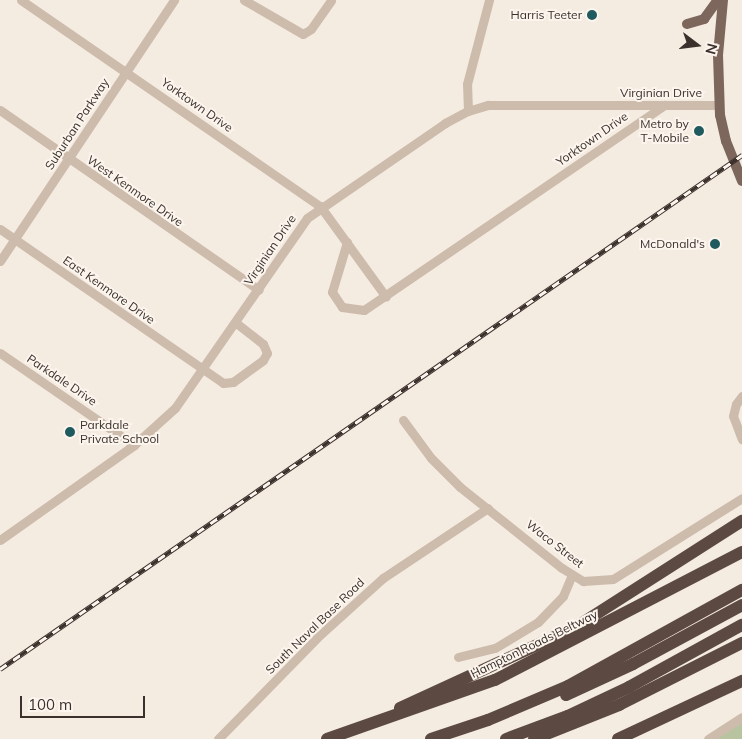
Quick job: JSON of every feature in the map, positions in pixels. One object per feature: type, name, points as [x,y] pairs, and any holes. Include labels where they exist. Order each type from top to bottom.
[{"type":"highway","points":[[350,731],[576,627],[742,521]]},
{"type":"highway","name":"Hampton Roads Beltway","points":[[327,739],[452,697],[530,664],[742,552]]},
{"type":"highway","points":[[431,739],[488,720],[568,686],[742,590]]},
{"type":"highway","points":[[450,739],[585,687],[742,605]]},
{"type":"highway","points":[[506,739],[568,716],[629,687],[742,625]]},
{"type":"highway","points":[[534,739],[619,705],[742,643]]},
{"type":"highway","points":[[618,739],[742,681]]},
{"type":"main road","points":[[687,24],[704,19],[718,0]]},
{"type":"main road","points":[[723,0],[718,55],[719,105],[726,141],[742,182]]},
{"type":"street","name":"Yorktown Drive","points":[[21,0],[322,208],[386,297]]},
{"type":"street","name":"Suburban Parkway","points":[[0,262],[174,0]]},
{"type":"street","points":[[244,0],[303,34],[311,29],[331,0]]},
{"type":"street","points":[[468,111],[467,84],[490,0]]},
{"type":"street","name":"Virginian Drive","points":[[0,540],[134,445],[175,408],[259,290],[302,224],[322,208],[438,128],[468,111],[509,104],[719,105]]},
{"type":"street","name":"Yorktown Drive","points":[[347,242],[332,286],[337,303],[356,311],[372,307],[665,105]]},
{"type":"street","name":"West Kenmore Drive","points":[[0,110],[68,160],[259,290]]},
{"type":"street","name":"East Kenmore Drive","points":[[0,229],[203,371],[228,384],[266,357],[263,344],[236,323]]},
{"type":"street","name":"Parkdale Drive","points":[[0,353],[134,445]]},
{"type":"street","points":[[742,396],[736,404],[734,416],[742,440]]},
{"type":"street","name":"Waco Street","points":[[403,420],[446,475],[572,575],[592,582],[612,579],[742,498]]},
{"type":"street","name":"South Naval Base Road","points":[[218,739],[321,634],[377,583],[488,508]]},
{"type":"street","points":[[458,658],[495,648],[538,622],[563,596],[572,575]]},
{"type":"street","points":[[708,739],[742,717]]},
{"type":"green space","points":[[742,723],[742,739],[715,739]]},
{"type":"railway","points":[[0,669],[742,155]]},
{"type":"place","name":"Harris Teeter","points":[[592,15]]},
{"type":"place","name":"Metro by T-Mobile","points":[[699,131]]},
{"type":"place","name":"McDonald's","points":[[715,244]]},
{"type":"place","name":"Parkdale Private School","points":[[70,432]]}]
